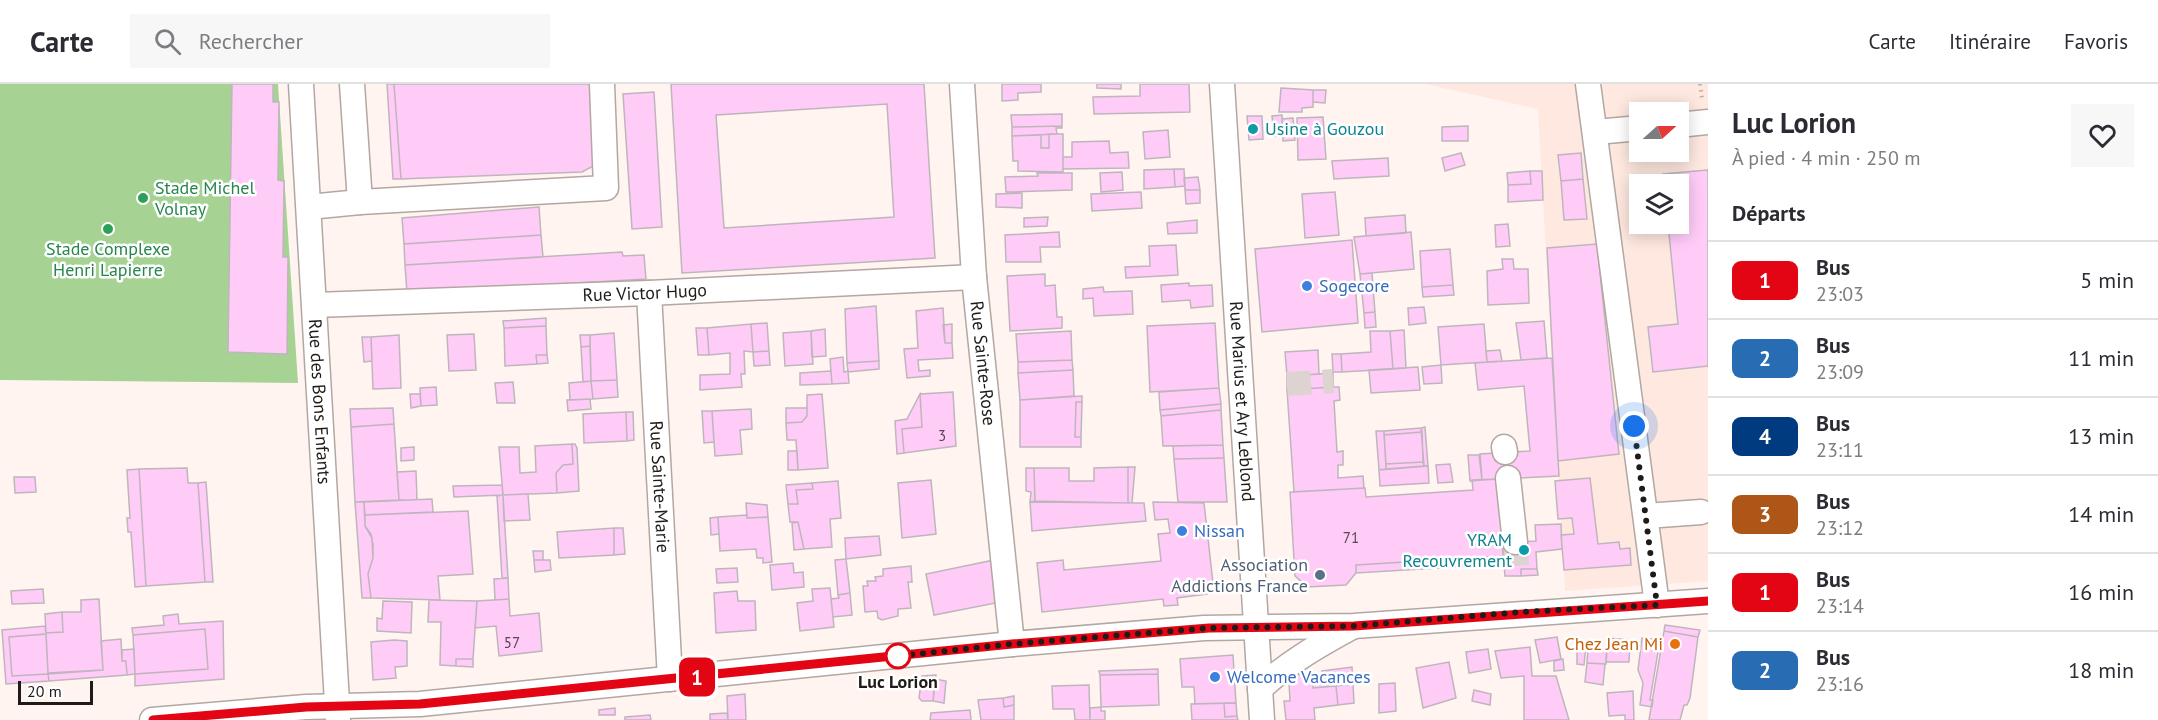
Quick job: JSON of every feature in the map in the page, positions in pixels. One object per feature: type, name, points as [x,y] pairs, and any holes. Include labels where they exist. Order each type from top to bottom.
[{"type":"street","name":"Rue des Bons Enfants","points":[[301,84],[338,713]]},
{"type":"street","points":[[352,84],[360,202]]},
{"type":"street","points":[[309,207],[606,188],[602,84]]},
{"type":"street","name":"Rue Sainte-Rose","points":[[962,84],[974,277],[1012,644]]},
{"type":"street","name":"Rue Marius et Ary Leblond","points":[[1222,84],[1262,720]]},
{"type":"street","points":[[1588,84],[1657,605]]},
{"type":"street","points":[[1689,123],[1708,122]]},
{"type":"street","points":[[1596,132],[1629,129]]},
{"type":"street","name":"Rue Victor Hugo","points":[[315,305],[650,293],[974,277]]},
{"type":"street","name":"Rue Sainte-Marie","points":[[650,293],[670,679]]},
{"type":"street","points":[[1508,478],[1515,542]]},
{"type":"street","points":[[1646,516],[1701,513]]},
{"type":"street","points":[[152,720],[338,713],[1012,644],[1256,626],[1354,626],[1521,612],[1708,601]]},
{"type":"street","points":[[1260,689],[1279,671],[1308,651],[1354,626]]},
{"type":"shaded area","points":[[1425,84],[1708,84],[1708,581],[1565,591],[1538,109]]},
{"type":"green space","name":"Stade Complexe Henri Lapierre","points":[[0,84],[278,84],[298,383],[0,380]]},
{"type":"building","points":[[232,84],[273,84],[273,102],[279,102],[278,180],[284,181],[283,257],[288,257],[287,354],[228,352]]},
{"type":"building","points":[[387,84],[394,84],[401,179],[393,179]]},
{"type":"building","points":[[394,84],[592,84],[597,164],[582,172],[401,179]]},
{"type":"building","points":[[671,84],[924,84],[935,258],[682,273]],"holes":[[[887,104],[894,217],[724,228],[716,115]]]},
{"type":"building","points":[[1002,84],[1041,84],[1041,92],[1018,93],[1018,100],[1002,101]]},
{"type":"building","points":[[1097,84],[1121,84],[1121,89],[1097,88]]},
{"type":"building","points":[[1140,84],[1189,84],[1190,112],[1094,114],[1093,97],[1140,96]]},
{"type":"building","points":[[1281,88],[1313,90],[1313,107],[1302,108],[1302,112],[1279,112]]},
{"type":"building","points":[[1313,90],[1326,90],[1325,103],[1313,102]]},
{"type":"building","points":[[654,92],[662,227],[632,229],[623,94]]},
{"type":"building","points":[[1062,114],[1062,126],[1012,127],[1011,115]]},
{"type":"building","points":[[1282,115],[1283,136],[1274,136],[1272,116]]},
{"type":"building","points":[[1247,116],[1262,116],[1263,139],[1249,140]]},
{"type":"building","points":[[1323,117],[1326,159],[1298,160],[1297,118]]},
{"type":"building","points":[[1293,118],[1295,140],[1283,141],[1282,119]]},
{"type":"building","points":[[1062,126],[1062,128],[1056,128],[1057,134],[1012,136],[1012,127]]},
{"type":"building","points":[[1468,126],[1468,141],[1442,141],[1442,127]]},
{"type":"building","points":[[1168,130],[1170,157],[1145,159],[1143,132]]},
{"type":"building","points":[[1049,134],[1049,148],[1041,148],[1041,135]]},
{"type":"building","points":[[1049,134],[1063,134],[1063,172],[1018,171],[1018,161],[1013,161],[1012,136],[1041,135],[1041,148],[1049,148]]},
{"type":"building","points":[[1109,141],[1110,153],[1128,152],[1129,168],[1063,169],[1063,157],[1072,157],[1072,142]]},
{"type":"building","points":[[1461,153],[1465,165],[1445,171],[1442,158]]},
{"type":"building","points":[[1581,153],[1583,179],[1561,181],[1558,155]]},
{"type":"building","points":[[1388,158],[1389,176],[1334,179],[1332,161]]},
{"type":"building","points":[[1174,169],[1184,169],[1185,186],[1175,187]]},
{"type":"building","points":[[1174,169],[1175,187],[1144,189],[1144,170]]},
{"type":"building","points":[[1708,170],[1708,366],[1653,372],[1648,327],[1678,324],[1669,234],[1689,234],[1689,174],[1663,174]]},
{"type":"building","points":[[1530,171],[1531,184],[1508,185],[1507,173]]},
{"type":"building","points":[[1530,171],[1542,171],[1543,200],[1508,202],[1508,185],[1531,184]]},
{"type":"building","points":[[1122,172],[1123,190],[1101,192],[1100,173]]},
{"type":"building","points":[[1037,173],[1072,173],[1072,190],[1006,192],[1005,177],[1038,176]]},
{"type":"building","points":[[1198,177],[1200,190],[1185,190],[1184,178]]},
{"type":"building","points":[[1583,179],[1587,219],[1564,220],[1561,181]]},
{"type":"building","points":[[1185,190],[1200,190],[1200,203],[1186,204]]},
{"type":"building","points":[[1141,192],[1142,208],[1092,211],[1091,194]]},
{"type":"building","points":[[1335,192],[1339,235],[1305,238],[1302,194]]},
{"type":"building","points":[[1022,193],[1022,208],[996,207],[996,194]]},
{"type":"building","points":[[539,207],[541,235],[404,244],[402,218]]},
{"type":"building","points":[[1405,215],[1406,233],[1366,236],[1365,218]]},
{"type":"building","points":[[1048,217],[1047,226],[1024,227],[1024,218]]},
{"type":"building","points":[[1197,220],[1197,233],[1168,234],[1167,223]]},
{"type":"building","points":[[1508,224],[1510,246],[1496,247],[1495,225]]},
{"type":"building","points":[[1059,232],[1060,247],[1040,247],[1041,262],[1006,262],[1005,235]]},
{"type":"building","points":[[1411,232],[1414,269],[1360,274],[1354,237]]},
{"type":"building","points":[[541,235],[543,257],[405,265],[404,244]]},
{"type":"building","name":"Sogecore","points":[[1352,240],[1358,323],[1262,332],[1255,249]]},
{"type":"building","points":[[1597,244],[1619,454],[1558,461],[1547,248]]},
{"type":"building","points":[[1176,245],[1178,275],[1126,278],[1125,267],[1150,266],[1149,246]]},
{"type":"building","points":[[1450,249],[1453,285],[1422,287],[1420,251]]},
{"type":"building","points":[[622,252],[623,256],[644,255],[646,279],[407,293],[405,265]]},
{"type":"building","points":[[1502,259],[1513,259],[1514,269],[1528,269],[1529,303],[1488,305],[1487,271],[1503,269]]},
{"type":"building","points":[[1372,273],[1375,312],[1364,313],[1360,274]]},
{"type":"building","points":[[1045,274],[1045,286],[1055,285],[1057,317],[1062,317],[1062,328],[1010,331],[1007,276]]},
{"type":"building","points":[[1189,283],[1189,286],[1212,285],[1213,306],[1191,308],[1190,300],[1162,302],[1161,285]]},
{"type":"building","points":[[1453,285],[1454,295],[1423,297],[1422,287]]},
{"type":"building","points":[[1103,287],[1104,292],[1132,291],[1133,314],[1094,316],[1093,298],[1083,299],[1083,289]]},
{"type":"building","points":[[876,306],[879,361],[847,363],[845,309]]},
{"type":"building","points":[[1424,307],[1426,323],[1409,325],[1408,308]]},
{"type":"building","points":[[943,308],[945,343],[952,343],[953,358],[918,360],[919,371],[930,370],[930,376],[907,378],[904,349],[918,348],[916,311]]},
{"type":"building","points":[[1375,312],[1376,327],[1365,328],[1364,313]]},
{"type":"building","points":[[546,318],[546,326],[504,328],[503,321]]},
{"type":"building","points":[[1544,321],[1547,358],[1521,360],[1516,323]]},
{"type":"building","points":[[767,323],[769,351],[753,352],[751,324]]},
{"type":"building","points":[[1215,323],[1219,388],[1150,392],[1147,326]]},
{"type":"building","points":[[751,324],[753,352],[744,351],[745,374],[741,374],[742,387],[700,390],[700,375],[730,374],[730,353],[709,355],[707,328]]},
{"type":"building","points":[[952,324],[952,343],[945,343],[943,325]]},
{"type":"building","points":[[1484,324],[1487,362],[1441,365],[1438,327]]},
{"type":"building","points":[[546,326],[547,355],[536,355],[537,364],[505,366],[504,328]]},
{"type":"building","points":[[696,328],[707,328],[709,355],[698,355]]},
{"type":"building","points":[[825,329],[826,356],[812,357],[811,331]]},
{"type":"building","points":[[1404,330],[1406,368],[1393,369],[1390,331]]},
{"type":"building","points":[[811,331],[813,364],[785,366],[783,333]]},
{"type":"building","points":[[1071,331],[1072,360],[1018,362],[1016,334]]},
{"type":"building","points":[[1370,331],[1390,331],[1393,369],[1342,372],[1341,354],[1371,352]]},
{"type":"building","points":[[614,333],[617,380],[591,381],[590,335]]},
{"type":"building","points":[[474,334],[476,370],[449,371],[447,335]]},
{"type":"building","points":[[399,335],[401,388],[373,389],[371,337]]},
{"type":"building","points":[[580,335],[590,335],[590,346],[581,347]]},
{"type":"building","points":[[362,337],[371,337],[372,361],[364,362]]},
{"type":"building","points":[[590,346],[591,381],[583,382],[581,347]]},
{"type":"building","points":[[1318,350],[1319,374],[1287,376],[1285,352]]},
{"type":"building","points":[[1500,350],[1502,361],[1487,362],[1486,351]]},
{"type":"building","points":[[769,351],[770,365],[754,366],[753,352]]},
{"type":"building","points":[[1332,354],[1341,354],[1342,372],[1333,372]]},
{"type":"building","points":[[536,355],[547,355],[548,363],[537,364]]},
{"type":"building","points":[[843,357],[844,372],[848,371],[849,383],[832,384],[830,359]]},
{"type":"building","points":[[1552,358],[1559,476],[1482,480],[1480,454],[1530,451],[1524,386],[1478,390],[1475,363]]},
{"type":"building","points":[[1072,360],[1073,370],[1018,373],[1018,362]]},
{"type":"building","points":[[879,361],[879,369],[848,372],[847,363]]},
{"type":"building","points":[[1441,365],[1442,383],[1424,384],[1422,367]]},
{"type":"building","points":[[1418,367],[1420,390],[1371,393],[1369,370]]},
{"type":"building","points":[[1073,370],[1074,396],[1020,400],[1018,373]]},
{"type":"building","points":[[831,371],[832,384],[800,385],[800,373]]},
{"type":"building","points":[[1333,373],[1333,387],[1287,390],[1287,376]]},
{"type":"building","points":[[617,380],[618,397],[593,399],[591,381]]},
{"type":"building","points":[[591,381],[593,399],[570,400],[569,383]]},
{"type":"building","points":[[513,382],[515,403],[497,403],[495,383]]},
{"type":"building","points":[[436,387],[437,405],[421,406],[420,388]]},
{"type":"building","points":[[1339,387],[1340,400],[1334,401],[1337,452],[1343,451],[1343,465],[1338,465],[1338,478],[1363,476],[1364,488],[1294,492],[1287,390]]},
{"type":"building","points":[[1219,388],[1221,404],[1160,410],[1159,392]]},
{"type":"building","points":[[953,392],[956,446],[904,453],[902,429],[922,427],[920,394]]},
{"type":"building","points":[[410,394],[420,394],[421,406],[411,408]]},
{"type":"building","points":[[822,394],[828,468],[798,470],[796,440],[787,440],[786,423],[802,422],[807,416],[807,395]]},
{"type":"building","points":[[920,394],[922,427],[902,429],[904,453],[897,454],[895,421],[907,419]]},
{"type":"building","points":[[1082,396],[1082,402],[1076,402],[1075,437],[1081,437],[1081,447],[1020,447],[1020,400]]},
{"type":"building","points":[[590,399],[591,409],[568,411],[567,400]]},
{"type":"building","points":[[1076,402],[1082,402],[1081,437],[1075,437]]},
{"type":"building","points":[[1221,404],[1221,410],[1161,416],[1160,410]]},
{"type":"building","points":[[393,408],[394,424],[351,427],[350,409]]},
{"type":"building","points":[[786,408],[807,408],[807,416],[802,422],[786,423]]},
{"type":"building","points":[[751,409],[752,429],[740,430],[742,454],[715,456],[712,411]]},
{"type":"building","points":[[1221,410],[1223,445],[1163,446],[1161,416]]},
{"type":"building","points":[[702,411],[712,411],[714,442],[704,443]]},
{"type":"building","points":[[626,412],[633,412],[634,440],[627,441]]},
{"type":"building","points":[[626,412],[627,441],[584,443],[583,414]]},
{"type":"building","points":[[394,424],[399,500],[355,502],[351,427]]},
{"type":"building","points":[[1425,427],[1428,466],[1424,466],[1421,428]]},
{"type":"building","points":[[1421,428],[1422,432],[1384,435],[1384,431]]},
{"type":"building","points":[[1376,431],[1384,431],[1386,469],[1379,470]]},
{"type":"building","points":[[1422,432],[1423,462],[1386,464],[1384,435]]},
{"type":"building","points":[[572,444],[575,444],[577,448],[579,491],[557,493],[556,473],[563,465],[573,464]]},
{"type":"building","points":[[572,444],[573,464],[563,465],[556,473],[557,493],[503,495],[499,447],[519,447],[520,473],[536,472],[535,446]]},
{"type":"building","points":[[1223,445],[1224,458],[1174,459],[1173,446]]},
{"type":"building","points":[[414,447],[414,460],[401,461],[401,448]]},
{"type":"building","points":[[788,451],[797,451],[798,470],[788,470]]},
{"type":"building","points":[[1468,455],[1479,455],[1482,480],[1470,481]]},
{"type":"building","points":[[1224,458],[1227,502],[1178,502],[1174,459]]},
{"type":"building","points":[[1423,462],[1424,466],[1386,469],[1386,464]]},
{"type":"building","points":[[1450,464],[1453,482],[1438,483],[1436,465]]},
{"type":"building","points":[[1428,466],[1429,483],[1380,486],[1379,470]]},
{"type":"building","points":[[1128,467],[1135,467],[1132,503],[1128,503]]},
{"type":"building","points":[[1128,467],[1128,503],[1035,501],[1034,468],[1069,468],[1069,481],[1094,481],[1094,468]]},
{"type":"building","points":[[187,468],[188,483],[198,483],[205,582],[146,586],[139,469]]},
{"type":"building","points":[[1026,468],[1034,468],[1035,501],[1030,502],[1031,492],[1026,491]]},
{"type":"building","points":[[139,469],[146,586],[135,587],[131,532],[128,532],[127,518],[130,518],[127,470]]},
{"type":"building","points":[[416,471],[417,500],[399,500],[397,472]]},
{"type":"building","points":[[14,477],[35,477],[36,492],[15,493]]},
{"type":"building","points":[[1590,478],[1598,544],[1619,542],[1620,549],[1630,548],[1631,565],[1564,570],[1561,535],[1574,534],[1572,518],[1558,519],[1555,481]]},
{"type":"building","points":[[1499,479],[1504,556],[1356,565],[1356,573],[1346,585],[1307,587],[1295,576],[1290,492],[1365,488],[1366,497],[1473,490],[1472,480]]},
{"type":"building","points":[[931,480],[936,534],[902,538],[898,483]]},
{"type":"building","points":[[838,481],[841,518],[830,519],[832,547],[804,549],[798,522],[790,522],[788,504],[798,504],[796,490],[813,489],[812,483]]},
{"type":"building","points":[[206,482],[213,582],[205,582],[198,483]]},
{"type":"building","points":[[812,483],[813,489],[796,490],[798,504],[788,504],[786,485]]},
{"type":"building","points":[[502,485],[503,495],[454,497],[453,486]]},
{"type":"building","points":[[528,494],[530,520],[504,521],[503,495]]},
{"type":"building","points":[[503,495],[508,578],[502,578],[497,496]]},
{"type":"building","points":[[432,499],[433,512],[365,515],[364,502]]},
{"type":"building","points":[[355,502],[364,502],[365,526],[372,538],[373,558],[368,574],[371,598],[362,598]]},
{"type":"building","points":[[1030,502],[1144,503],[1146,521],[1032,531]]},
{"type":"building","points":[[1153,502],[1204,503],[1213,583],[1206,583],[1207,594],[1177,598],[1178,605],[1164,606],[1163,599],[1042,612],[1037,563],[1063,560],[1064,570],[1161,561],[1158,534],[1170,533],[1168,519],[1155,520]]},
{"type":"building","points":[[746,503],[767,505],[768,517],[747,518]]},
{"type":"building","points":[[468,511],[473,574],[438,576],[440,600],[371,598],[368,574],[373,558],[373,545],[371,534],[365,526],[365,515]]},
{"type":"building","points":[[747,515],[747,518],[768,517],[772,562],[763,563],[763,558],[757,558],[756,549],[720,551],[718,517]]},
{"type":"building","points":[[718,517],[719,534],[711,535],[710,518]]},
{"type":"building","points":[[798,522],[804,549],[794,550],[792,523]]},
{"type":"building","name":"YRAM Recouvrement","points":[[1561,524],[1562,549],[1536,552],[1537,569],[1521,569],[1521,576],[1505,576],[1502,543],[1536,541],[1535,525]]},
{"type":"building","points":[[614,528],[623,528],[625,554],[614,555]]},
{"type":"building","points":[[614,528],[614,555],[559,558],[557,532]]},
{"type":"building","points":[[879,536],[881,555],[846,559],[845,538]]},
{"type":"building","points":[[533,551],[543,551],[543,560],[534,560]]},
{"type":"building","points":[[1504,556],[1504,564],[1356,573],[1356,565]]},
{"type":"building","points":[[846,559],[850,593],[838,595],[835,560]]},
{"type":"building","points":[[534,560],[550,560],[551,570],[535,572]]},
{"type":"building","points":[[994,560],[1001,602],[934,615],[926,574]]},
{"type":"building","points":[[793,563],[794,573],[803,572],[804,587],[772,590],[770,565]]},
{"type":"building","points":[[911,566],[912,582],[908,582],[911,608],[898,609],[898,616],[882,620],[878,618],[877,611],[865,612],[863,586],[868,586],[867,581],[876,581],[875,577],[883,576],[883,569]]},
{"type":"building","points":[[737,568],[738,582],[717,583],[716,569]]},
{"type":"building","points":[[1521,569],[1537,569],[1538,575],[1521,576]]},
{"type":"building","points":[[508,578],[509,599],[495,600],[494,579]]},
{"type":"building","points":[[830,588],[834,627],[800,631],[797,603],[813,601],[812,589]]},
{"type":"building","points":[[43,589],[44,603],[12,604],[11,591]]},
{"type":"building","points":[[737,591],[738,601],[755,601],[756,630],[716,633],[714,593]]},
{"type":"building","points":[[850,593],[852,615],[833,617],[831,599]]},
{"type":"building","points":[[99,599],[103,670],[48,673],[46,633],[63,632],[62,612],[81,612],[81,600]]},
{"type":"building","points":[[509,599],[510,616],[539,613],[542,651],[499,656],[496,626],[475,628],[477,601]]},
{"type":"building","points":[[429,600],[477,601],[473,659],[456,659],[456,666],[440,665],[441,622],[428,622]]},
{"type":"building","points":[[383,601],[412,602],[411,633],[377,631],[377,618],[382,619]]},
{"type":"building","points":[[62,612],[63,632],[46,633],[45,614]]},
{"type":"building","points":[[178,614],[179,624],[223,621],[224,679],[135,686],[135,674],[208,669],[205,629],[133,635],[132,628],[164,625],[163,616]]},
{"type":"building","points":[[1665,625],[1700,630],[1698,637],[1664,631]]},
{"type":"building","points":[[45,626],[46,634],[9,637],[12,676],[48,674],[49,681],[6,684],[2,630]]},
{"type":"building","points":[[205,629],[208,669],[135,674],[133,635]]},
{"type":"building","points":[[1664,631],[1698,637],[1690,698],[1687,705],[1684,705],[1680,720],[1649,720]]},
{"type":"building","points":[[46,634],[48,674],[12,676],[9,637]]},
{"type":"building","points":[[1557,637],[1561,659],[1540,663],[1535,640]]},
{"type":"building","points":[[1607,638],[1630,640],[1629,662],[1606,662]]},
{"type":"building","points":[[1642,638],[1660,640],[1650,700],[1653,700],[1652,707],[1640,705],[1643,683],[1638,670]]},
{"type":"building","points":[[121,639],[122,661],[126,661],[127,675],[49,681],[48,674],[103,670],[101,641]]},
{"type":"building","points":[[407,641],[407,666],[395,667],[396,678],[373,680],[371,642]]},
{"type":"building","points":[[1577,645],[1586,645],[1584,665],[1577,664]]},
{"type":"building","points":[[1530,647],[1532,676],[1556,676],[1569,720],[1524,720],[1524,676],[1501,678],[1495,651]]},
{"type":"building","points":[[1588,648],[1607,649],[1606,664],[1587,663]]},
{"type":"building","points":[[134,649],[135,674],[127,675],[126,661],[122,661],[122,650]]},
{"type":"building","points":[[1488,649],[1491,669],[1469,673],[1466,652]]},
{"type":"building","points":[[1233,655],[1236,703],[1195,704],[1194,687],[1182,687],[1180,659]]},
{"type":"building","points":[[456,659],[473,659],[473,667],[456,666]]},
{"type":"building","points":[[1563,659],[1564,670],[1554,671],[1554,661]]},
{"type":"building","points":[[1449,662],[1456,698],[1423,708],[1416,668]]},
{"type":"building","points":[[1587,663],[1605,664],[1603,685],[1585,682]]},
{"type":"building","points":[[1352,667],[1353,684],[1313,688],[1312,676],[1322,674],[1322,671]]},
{"type":"building","points":[[1158,669],[1158,674],[1100,675],[1099,671]]},
{"type":"building","points":[[1158,674],[1159,705],[1101,707],[1100,675]]},
{"type":"building","points":[[936,675],[933,701],[922,701],[919,698],[922,676]]},
{"type":"building","points":[[1295,675],[1312,675],[1313,688],[1336,686],[1338,705],[1314,708],[1315,720],[1286,720],[1284,701],[1290,701],[1289,682]]},
{"type":"building","points":[[935,679],[946,681],[944,703],[933,701]]},
{"type":"building","points":[[1395,683],[1396,711],[1379,713],[1379,684]]},
{"type":"building","points":[[1353,684],[1354,703],[1338,705],[1336,686]]},
{"type":"building","points":[[1089,685],[1090,720],[1075,720],[1074,709],[1053,709],[1052,686]]},
{"type":"building","points":[[1474,690],[1491,694],[1490,705],[1472,701]]},
{"type":"building","points":[[1633,691],[1634,720],[1625,720],[1625,715],[1609,716],[1607,693]]},
{"type":"building","points":[[745,694],[746,720],[728,720],[727,696]]},
{"type":"building","points":[[1014,696],[1014,705],[1004,707],[1003,698]]},
{"type":"building","points":[[1003,698],[1004,707],[1014,705],[1014,720],[981,720],[978,700]]},
{"type":"building","points":[[1224,703],[1225,717],[1237,716],[1238,720],[1192,720],[1191,704]]},
{"type":"building","points":[[1224,703],[1236,703],[1237,716],[1225,717]]},
{"type":"building","points":[[1101,707],[1101,711],[1105,711],[1105,720],[1090,720],[1090,708]]},
{"type":"building","points":[[615,708],[615,715],[599,715],[599,710]]},
{"type":"building","points":[[970,710],[971,720],[930,720],[931,713]]},
{"type":"building","points":[[727,713],[728,720],[710,720],[710,714]]},
{"type":"building","points":[[650,715],[651,720],[625,720],[625,717]]},
{"type":"tunnel","points":[[1287,384],[1333,381]]},
{"type":"tunnel","points":[[1515,542],[1518,575]]},
{"type":"bus line","name":"1","points":[[153,720],[306,707],[420,704],[1012,644],[1209,628],[1354,626],[1521,612],[1708,601]]},
{"type":"place","name":"Usine à Gouzou","points":[[1253,129]]},
{"type":"place","name":"Stade Michel Volnay","points":[[143,198]]},
{"type":"place","name":"Stade Complexe Henri Lapierre","points":[[108,229]]},
{"type":"place","name":"Sogecore","points":[[1307,286]]},
{"type":"place","name":"Nissan","points":[[1182,531]]},
{"type":"place","name":"YRAM Recouvrement","points":[[1524,550]]},
{"type":"place","name":"Association Addictions France","points":[[1320,575]]},
{"type":"place","name":"Chez Jean Mi","points":[[1675,644]]},
{"type":"place","name":"Luc Lorion","points":[[898,656]]},
{"type":"place","name":"Welcome Vacances","points":[[1215,677]]},
{"type":"route","points":[[898,656],[889,657],[1012,644],[1209,628],[1354,626],[1521,612],[1657,605],[1634,426]]}]
